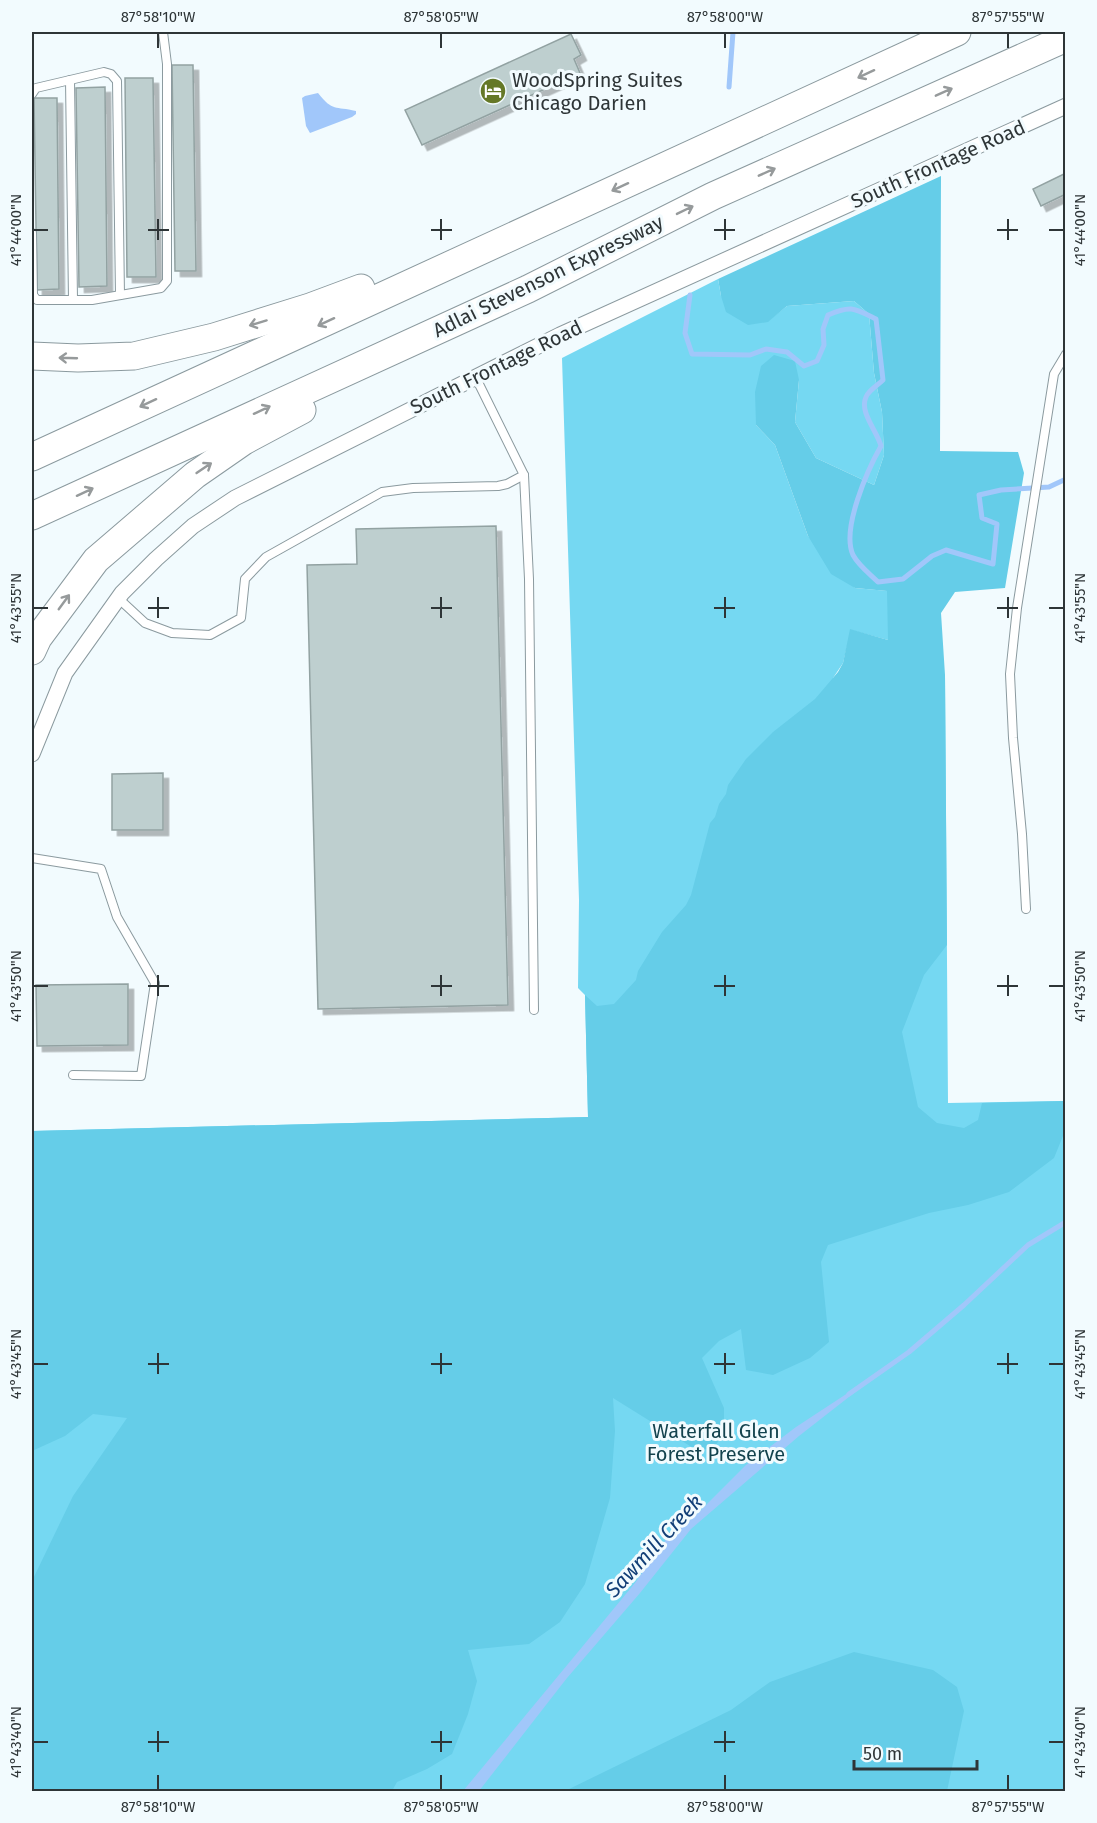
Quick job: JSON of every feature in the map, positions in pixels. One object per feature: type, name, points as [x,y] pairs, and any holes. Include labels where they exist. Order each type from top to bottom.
[{"type":"highway","points":[[32,457],[957,32]]},
{"type":"highway","name":"Adlai Stevenson Expressway","points":[[32,516],[528,289],[713,196],[1065,38]]},
{"type":"highway","points":[[32,356],[78,358],[134,356],[214,337],[310,307],[570,210]]},
{"type":"highway","points":[[32,651],[38,638],[96,560],[195,475],[244,441],[528,289]]},
{"type":"street","name":"South Frontage Road","points":[[32,754],[65,673],[118,598],[156,559],[194,526],[235,498],[560,335],[1064,109]]},
{"type":"lane","points":[[32,233],[33,295],[37,300],[92,300],[161,288],[167,281],[166,64],[163,32]]},
{"type":"lane","points":[[32,94],[36,88],[104,72],[111,74],[117,81],[120,295]]},
{"type":"lane","points":[[70,80],[73,300]]},
{"type":"lane","points":[[1026,909],[1010,674],[1017,608],[1054,374],[1065,354]]},
{"type":"lane","points":[[475,376],[524,475],[529,579],[534,1010]]},
{"type":"lane","points":[[118,598],[145,623],[172,633],[210,635],[240,618],[245,579],[266,557],[382,492],[413,488],[498,486],[524,475]]},
{"type":"lane","points":[[32,858],[102,869],[117,918],[155,983],[141,1076],[73,1075]]},
{"type":"green space","name":"Waterfall Glen Forest Preserve","points":[[941,176],[940,451],[1018,452],[1024,473],[1005,588],[955,592],[941,613],[945,675],[947,945],[924,975],[902,1032],[918,1107],[937,1123],[964,1128],[978,1120],[982,1103],[1064,1101],[1065,1131],[1054,1158],[1009,1192],[968,1205],[929,1213],[828,1245],[821,1262],[829,1342],[810,1358],[773,1375],[746,1370],[741,1329],[719,1341],[702,1358],[724,1408],[724,1430],[715,1447],[698,1451],[613,1398],[615,1431],[610,1498],[585,1584],[560,1622],[529,1644],[468,1650],[477,1681],[468,1714],[452,1754],[427,1769],[397,1782],[392,1791],[32,1791],[32,1581],[73,1496],[127,1418],[93,1414],[65,1436],[32,1451],[32,1131],[588,1117],[585,995],[597,1006],[614,1004],[636,980],[638,971],[662,932],[686,905],[691,895],[710,823],[726,794],[728,785],[746,759],[773,732],[815,699],[838,672],[843,663],[850,629],[888,640],[887,591],[855,588],[831,574],[808,536],[775,445],[756,425],[755,392],[761,366],[774,355],[795,361],[799,380],[795,422],[816,458],[874,485],[884,455],[882,412],[874,373],[869,314],[854,301],[787,306],[768,322],[748,325],[726,312],[718,279]]},
{"type":"green space","name":"Waterfall Glen Forest Preserve","points":[[718,279],[721,296],[768,321],[787,306],[854,301],[869,314],[874,373],[882,412],[884,455],[874,485],[816,458],[795,422],[799,380],[756,425],[775,445],[808,536],[855,588],[888,591],[888,640],[851,630],[843,663],[833,678],[945,675],[948,1103],[1065,1101],[1065,1791],[32,1791],[32,1131],[588,1117],[585,995],[578,988],[579,900],[562,358]]},
{"type":"green space","points":[[854,1652],[933,1670],[957,1687],[964,1711],[947,1791],[565,1791],[731,1710],[770,1682]]},
{"type":"shaded area","points":[[318,93],[331,106],[356,111],[356,114],[310,133],[306,126],[302,98]]},
{"type":"shaded area","points":[[886,1368],[799,1436],[691,1529],[567,1678],[479,1791],[463,1791],[635,1583],[681,1521],[692,1519],[746,1465],[796,1427]]},
{"type":"building","name":"WoodSpring Suites Chicago Darien","points":[[571,34],[581,55],[574,59],[580,73],[422,145],[405,110]]},
{"type":"building","points":[[172,65],[193,65],[196,271],[175,271]]},
{"type":"building","points":[[125,78],[153,78],[156,277],[127,277]]},
{"type":"building","points":[[105,87],[107,286],[79,287],[76,88]]},
{"type":"building","points":[[34,98],[57,98],[59,289],[37,290]]},
{"type":"building","points":[[1066,173],[1066,194],[1041,206],[1033,189]]},
{"type":"building","points":[[496,526],[508,1005],[318,1009],[307,565],[357,564],[356,529]]},
{"type":"building","points":[[163,773],[163,830],[112,830],[112,774]]},
{"type":"building","points":[[128,984],[128,1045],[37,1046],[36,985]]},
{"type":"waterway","points":[[729,87],[733,32]]},
{"type":"waterway","points":[[690,295],[685,333],[692,354],[750,355],[766,349],[787,352],[804,366],[817,361],[824,345],[823,329],[828,315],[852,309],[876,319],[883,380],[869,393],[864,403],[881,446],[869,469],[858,499],[850,530],[850,544],[855,559],[878,582],[903,579],[932,556],[946,550],[993,564],[997,524],[982,518],[979,495],[1001,490],[1049,487],[1066,479]]},
{"type":"waterway","name":"Sawmill Creek","points":[[849,1394],[909,1352],[964,1305],[1028,1245],[1066,1222]]},
{"type":"place","name":"WoodSpring Suites Chicago Darien","points":[[493,91]]}]
